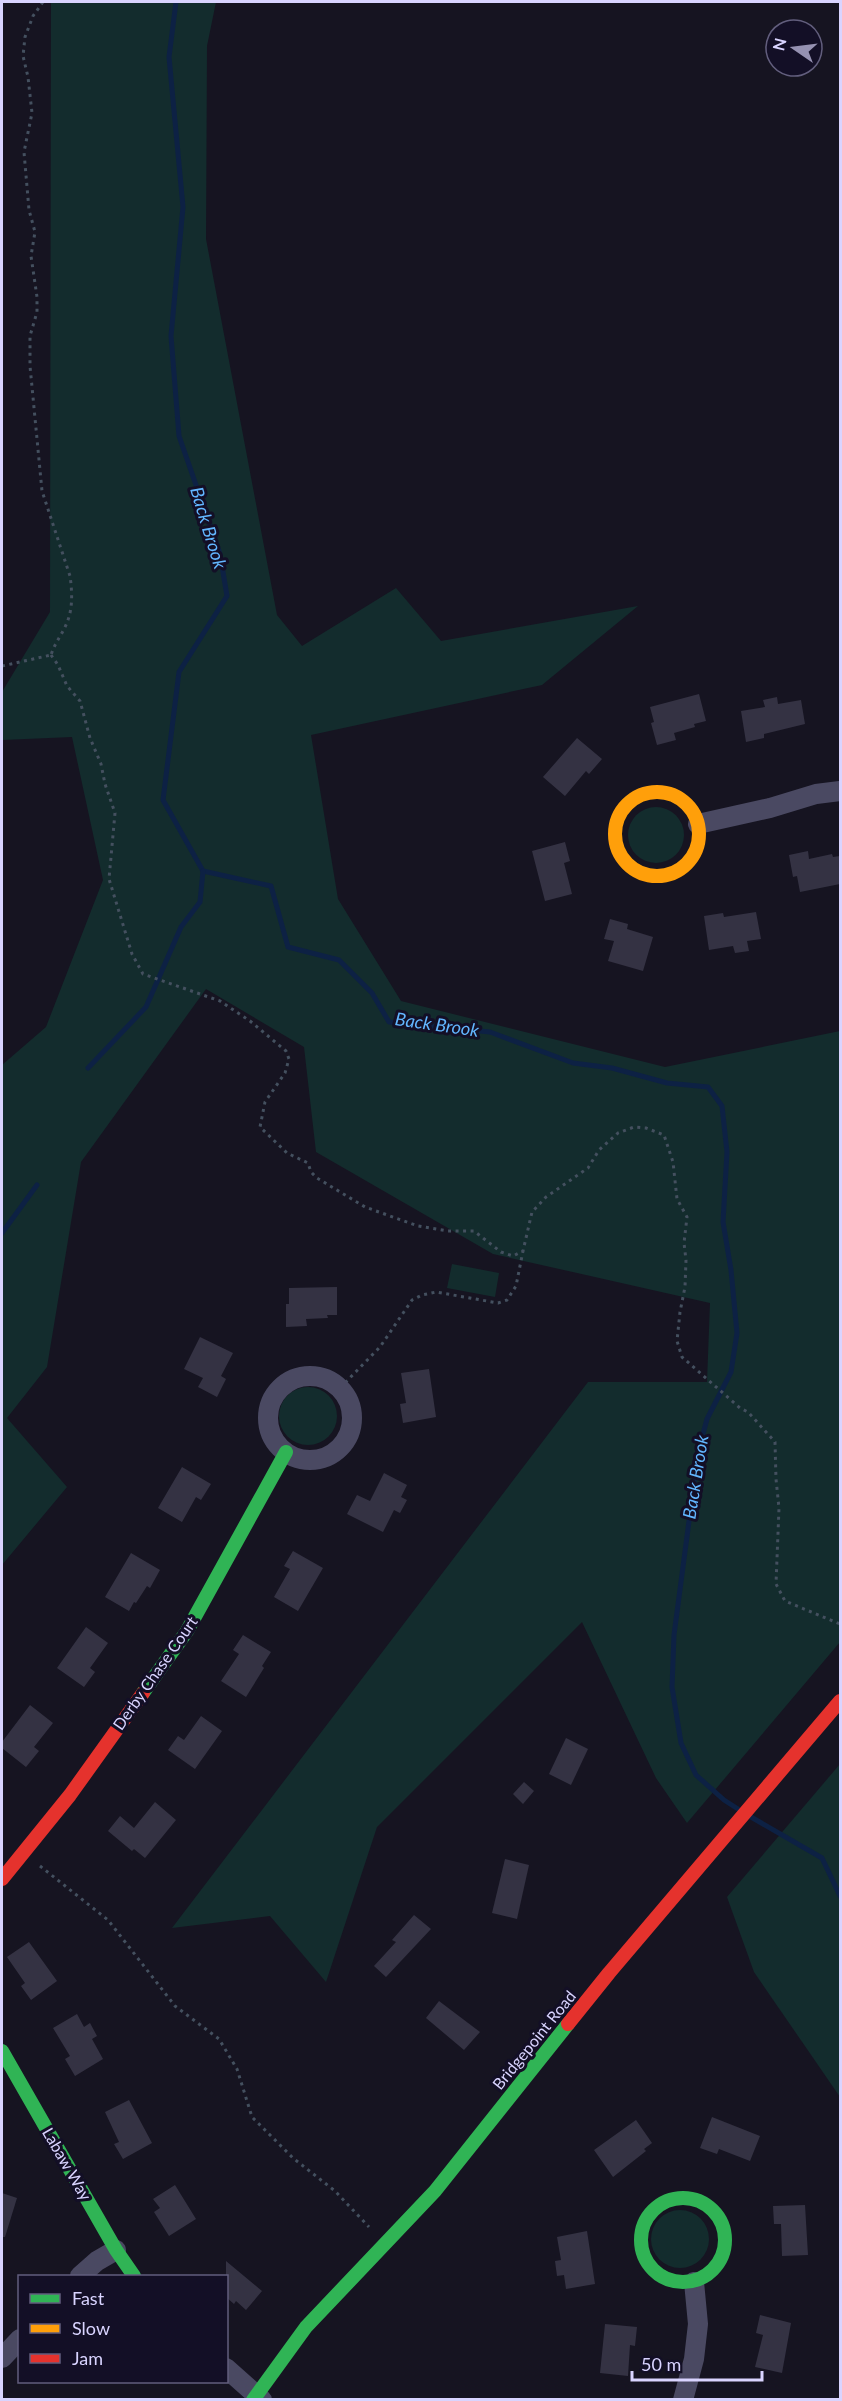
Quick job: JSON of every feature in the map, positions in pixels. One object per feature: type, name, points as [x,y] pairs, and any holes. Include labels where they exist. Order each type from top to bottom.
[{"type":"street","points":[[698,824],[770,808],[816,794],[840,791]]},
{"type":"street","points":[[658,792],[671,794],[693,811],[698,824],[699,838],[695,852],[688,863],[677,872],[663,876],[649,876],[636,871],[625,862],[618,850],[615,837],[616,823],[622,811],[644,794],[658,792]]},
{"type":"street","points":[[303,1376],[318,1376],[331,1381],[340,1388],[349,1401],[352,1414],[351,1428],[346,1440],[337,1450],[325,1457],[312,1460],[299,1458],[286,1452],[276,1443],[270,1430],[268,1416],[271,1402],[279,1390],[290,1381],[303,1376]]},
{"type":"street","name":"Derby Chase Court","points":[[2,1879],[70,1795],[187,1631],[286,1452]]},
{"type":"street","name":"Bridgepoint Road","points":[[257,2398],[306,2327],[435,2192],[609,1973],[840,1701]]},
{"type":"street","name":"Labaw Way","points":[[2,2051],[133,2275]]},
{"type":"street","points":[[687,2198],[701,2202],[713,2210],[721,2223],[725,2237],[724,2252],[712,2270],[694,2282],[680,2283],[662,2277],[647,2264],[641,2251],[640,2238],[643,2225],[650,2213],[660,2204],[672,2199],[687,2198]]},
{"type":"street","points":[[82,2275],[97,2261],[116,2250]]},
{"type":"street","points":[[683,2400],[694,2359],[698,2324],[694,2282]]},
{"type":"street","points":[[2,2358],[18,2342]]},
{"type":"street","points":[[228,2370],[257,2398]]},
{"type":"path","points":[[43,2],[33,16],[25,37],[23,56],[32,113],[24,152],[29,210],[34,232],[31,256],[37,297],[37,312],[30,336],[30,366],[42,491],[72,588],[68,622],[56,639],[51,655]]},
{"type":"path","points":[[2,666],[51,655]]},
{"type":"path","points":[[51,655],[67,686],[80,701],[115,813],[109,879],[132,954],[147,977],[226,1004],[286,1051],[289,1059],[285,1073],[265,1102],[260,1127],[287,1153],[308,1163],[311,1172],[317,1178],[365,1207],[393,1218],[436,1229],[474,1231],[501,1252],[513,1256],[524,1251]]},
{"type":"path","points":[[340,1388],[380,1347],[412,1300],[422,1294],[436,1292],[498,1303],[507,1300],[516,1286],[532,1212],[546,1197],[588,1168],[599,1150],[618,1133],[634,1127],[646,1128],[664,1136],[673,1162],[676,1199],[687,1217],[684,1243],[685,1287],[677,1341],[682,1357],[740,1408],[748,1412],[775,1442],[779,1508],[776,1584],[779,1593],[785,1601],[840,1624]]},
{"type":"path","points":[[36,1863],[108,1920],[175,2006],[219,2039],[237,2069],[252,2117],[293,2158],[335,2191],[387,2244]]},
{"type":"green space","points":[[51,2],[216,2],[207,46],[206,239],[277,615],[302,646],[396,588],[441,641],[638,606],[542,685],[311,735],[338,899],[401,1001],[665,1067],[840,1031],[840,1642],[687,1823],[656,1778],[582,1622],[377,1827],[326,1982],[270,1916],[172,1928],[588,1382],[707,1382],[710,1303],[493,1254],[316,1152],[304,1047],[206,989],[81,1162],[47,1367],[7,1418],[67,1487],[2,1565],[2,1065],[46,1027],[103,880],[72,737],[2,740],[2,692],[50,612]]},
{"type":"green space","points":[[650,807],[662,807],[676,815],[684,829],[682,846],[676,855],[662,863],[650,863],[633,851],[628,841],[628,829],[640,812]]},
{"type":"green space","points":[[452,1264],[499,1273],[495,1297],[447,1288]]},
{"type":"green space","points":[[302,1387],[314,1387],[329,1395],[337,1410],[337,1422],[329,1437],[314,1445],[302,1445],[287,1437],[279,1422],[279,1410],[287,1395]]},
{"type":"green space","points":[[840,1764],[840,2097],[754,1972],[727,1897]]},
{"type":"green space","points":[[680,2210],[691,2212],[704,2223],[709,2239],[707,2250],[696,2263],[680,2268],[669,2266],[656,2255],[651,2239],[653,2228],[664,2215]]},
{"type":"building","points":[[699,694],[706,721],[674,733],[676,740],[657,745],[651,723],[654,722],[650,707]]},
{"type":"building","points":[[777,697],[778,704],[801,700],[805,724],[764,734],[764,738],[746,742],[741,711],[765,707],[763,700]]},
{"type":"building","points":[[577,738],[602,759],[589,774],[586,771],[565,796],[543,777]]},
{"type":"building","points":[[565,842],[570,861],[564,863],[572,894],[545,901],[532,851]]},
{"type":"building","points":[[808,851],[809,859],[832,854],[833,857],[840,856],[840,884],[800,892],[797,876],[793,877],[789,855]]},
{"type":"building","points":[[756,912],[761,939],[747,941],[749,951],[735,953],[733,946],[709,950],[704,916],[723,913],[724,917]]},
{"type":"building","points":[[610,919],[628,924],[627,929],[653,937],[643,971],[608,961],[614,941],[604,939]]},
{"type":"building","points":[[337,1287],[337,1315],[327,1315],[328,1318],[306,1319],[307,1326],[286,1327],[289,1288]]},
{"type":"building","points":[[200,1337],[233,1353],[221,1376],[226,1379],[217,1397],[198,1387],[203,1378],[184,1369]]},
{"type":"building","points":[[429,1369],[436,1417],[403,1423],[400,1404],[406,1403],[401,1373]]},
{"type":"building","points":[[182,1467],[211,1484],[201,1500],[196,1497],[182,1522],[158,1508]]},
{"type":"building","points":[[384,1473],[407,1485],[401,1497],[407,1500],[400,1513],[394,1510],[383,1532],[347,1514],[357,1495],[370,1501]]},
{"type":"building","points":[[293,1551],[323,1568],[298,1611],[274,1597],[290,1569],[284,1566]]},
{"type":"building","points":[[131,1553],[160,1570],[150,1588],[147,1586],[129,1611],[105,1597]]},
{"type":"building","points":[[86,1627],[108,1643],[90,1668],[95,1672],[84,1687],[57,1668]]},
{"type":"building","points":[[243,1635],[271,1652],[246,1697],[221,1681],[239,1654],[233,1650]]},
{"type":"building","points":[[30,1705],[53,1723],[34,1747],[39,1751],[26,1767],[2,1748],[2,1742]]},
{"type":"building","points":[[201,1716],[222,1731],[195,1769],[168,1750],[178,1736],[184,1740]]},
{"type":"building","points":[[566,1738],[588,1749],[571,1785],[549,1774]]},
{"type":"building","points":[[524,1782],[534,1791],[523,1804],[513,1794]]},
{"type":"building","points":[[155,1802],[176,1820],[145,1858],[134,1849],[132,1851],[108,1831],[120,1816],[134,1828]]},
{"type":"building","points":[[505,1859],[529,1865],[517,1919],[492,1913]]},
{"type":"building","points":[[414,1915],[431,1929],[386,1977],[374,1966],[396,1942],[392,1940]]},
{"type":"building","points":[[29,1942],[57,1981],[31,2000],[21,1986],[25,1983],[7,1957]]},
{"type":"building","points":[[439,2001],[480,2032],[464,2050],[426,2018]]},
{"type":"building","points":[[77,2014],[84,2027],[90,2023],[97,2036],[92,2039],[103,2059],[75,2076],[65,2059],[70,2056],[53,2028]]},
{"type":"building","points":[[129,2100],[152,2143],[123,2159],[114,2144],[119,2142],[105,2112]]},
{"type":"building","points":[[712,2117],[760,2136],[750,2161],[719,2149],[717,2154],[700,2148]]},
{"type":"building","points":[[636,2120],[652,2143],[644,2149],[646,2151],[613,2177],[594,2150]]},
{"type":"building","points":[[175,2185],[196,2219],[169,2236],[154,2212],[160,2208],[153,2199]]},
{"type":"building","points":[[2,2193],[17,2198],[5,2237],[2,2237]]},
{"type":"building","points":[[805,2205],[808,2255],[782,2256],[781,2224],[774,2224],[773,2206]]},
{"type":"building","points":[[587,2231],[595,2284],[566,2289],[564,2275],[557,2276],[555,2261],[561,2260],[557,2237]]},
{"type":"building","points":[[226,2261],[262,2291],[246,2310],[236,2301],[234,2304],[228,2299],[228,2275],[226,2275]]},
{"type":"building","points":[[760,2315],[791,2323],[782,2373],[755,2367],[763,2335],[756,2333]]},
{"type":"building","points":[[605,2324],[637,2327],[635,2346],[630,2345],[628,2376],[600,2373]]},
{"type":"waterway","name":"Back Brook","points":[[176,2],[169,57],[183,207],[171,336],[179,436],[220,554],[227,596],[179,672],[163,800],[203,871],[271,886],[288,947],[339,960],[372,993],[389,1022],[490,1032],[573,1063],[612,1068],[667,1083],[708,1087],[722,1106],[727,1152],[723,1222],[731,1270],[737,1333],[731,1372],[707,1419],[698,1453],[674,1635],[672,1687],[681,1743],[696,1775],[724,1800],[738,1809]]},
{"type":"waterway","points":[[88,1068],[146,1007],[181,927],[200,902],[203,871]]},
{"type":"waterway","points":[[2,1233],[37,1185]]},
{"type":"waterway","name":"Back Brook","points":[[751,1817],[822,1858],[840,1896]]},
{"type":"traffic: fast","points":[[143,1693],[187,1631],[286,1452]]},
{"type":"traffic: fast","points":[[253,2400],[306,2327],[435,2191],[568,2024]]},
{"type":"traffic: fast","points":[[2,2051],[116,2250],[133,2275]]},
{"type":"traffic: fast","points":[[683,2198],[699,2201],[713,2210],[722,2224],[725,2240],[722,2256],[713,2270],[699,2279],[683,2282],[667,2279],[653,2270],[644,2256],[641,2240],[644,2224],[653,2210],[667,2201],[683,2198]]},
{"type":"traffic: slow","points":[[657,792],[673,795],[687,804],[696,818],[699,834],[696,850],[687,864],[673,873],[657,876],[641,873],[627,864],[618,850],[615,834],[618,818],[627,804],[641,795],[657,792]]},
{"type":"traffic: jam","points":[[2,1879],[70,1795],[143,1693]]},
{"type":"traffic: jam","points":[[568,2024],[840,1701]]}]
